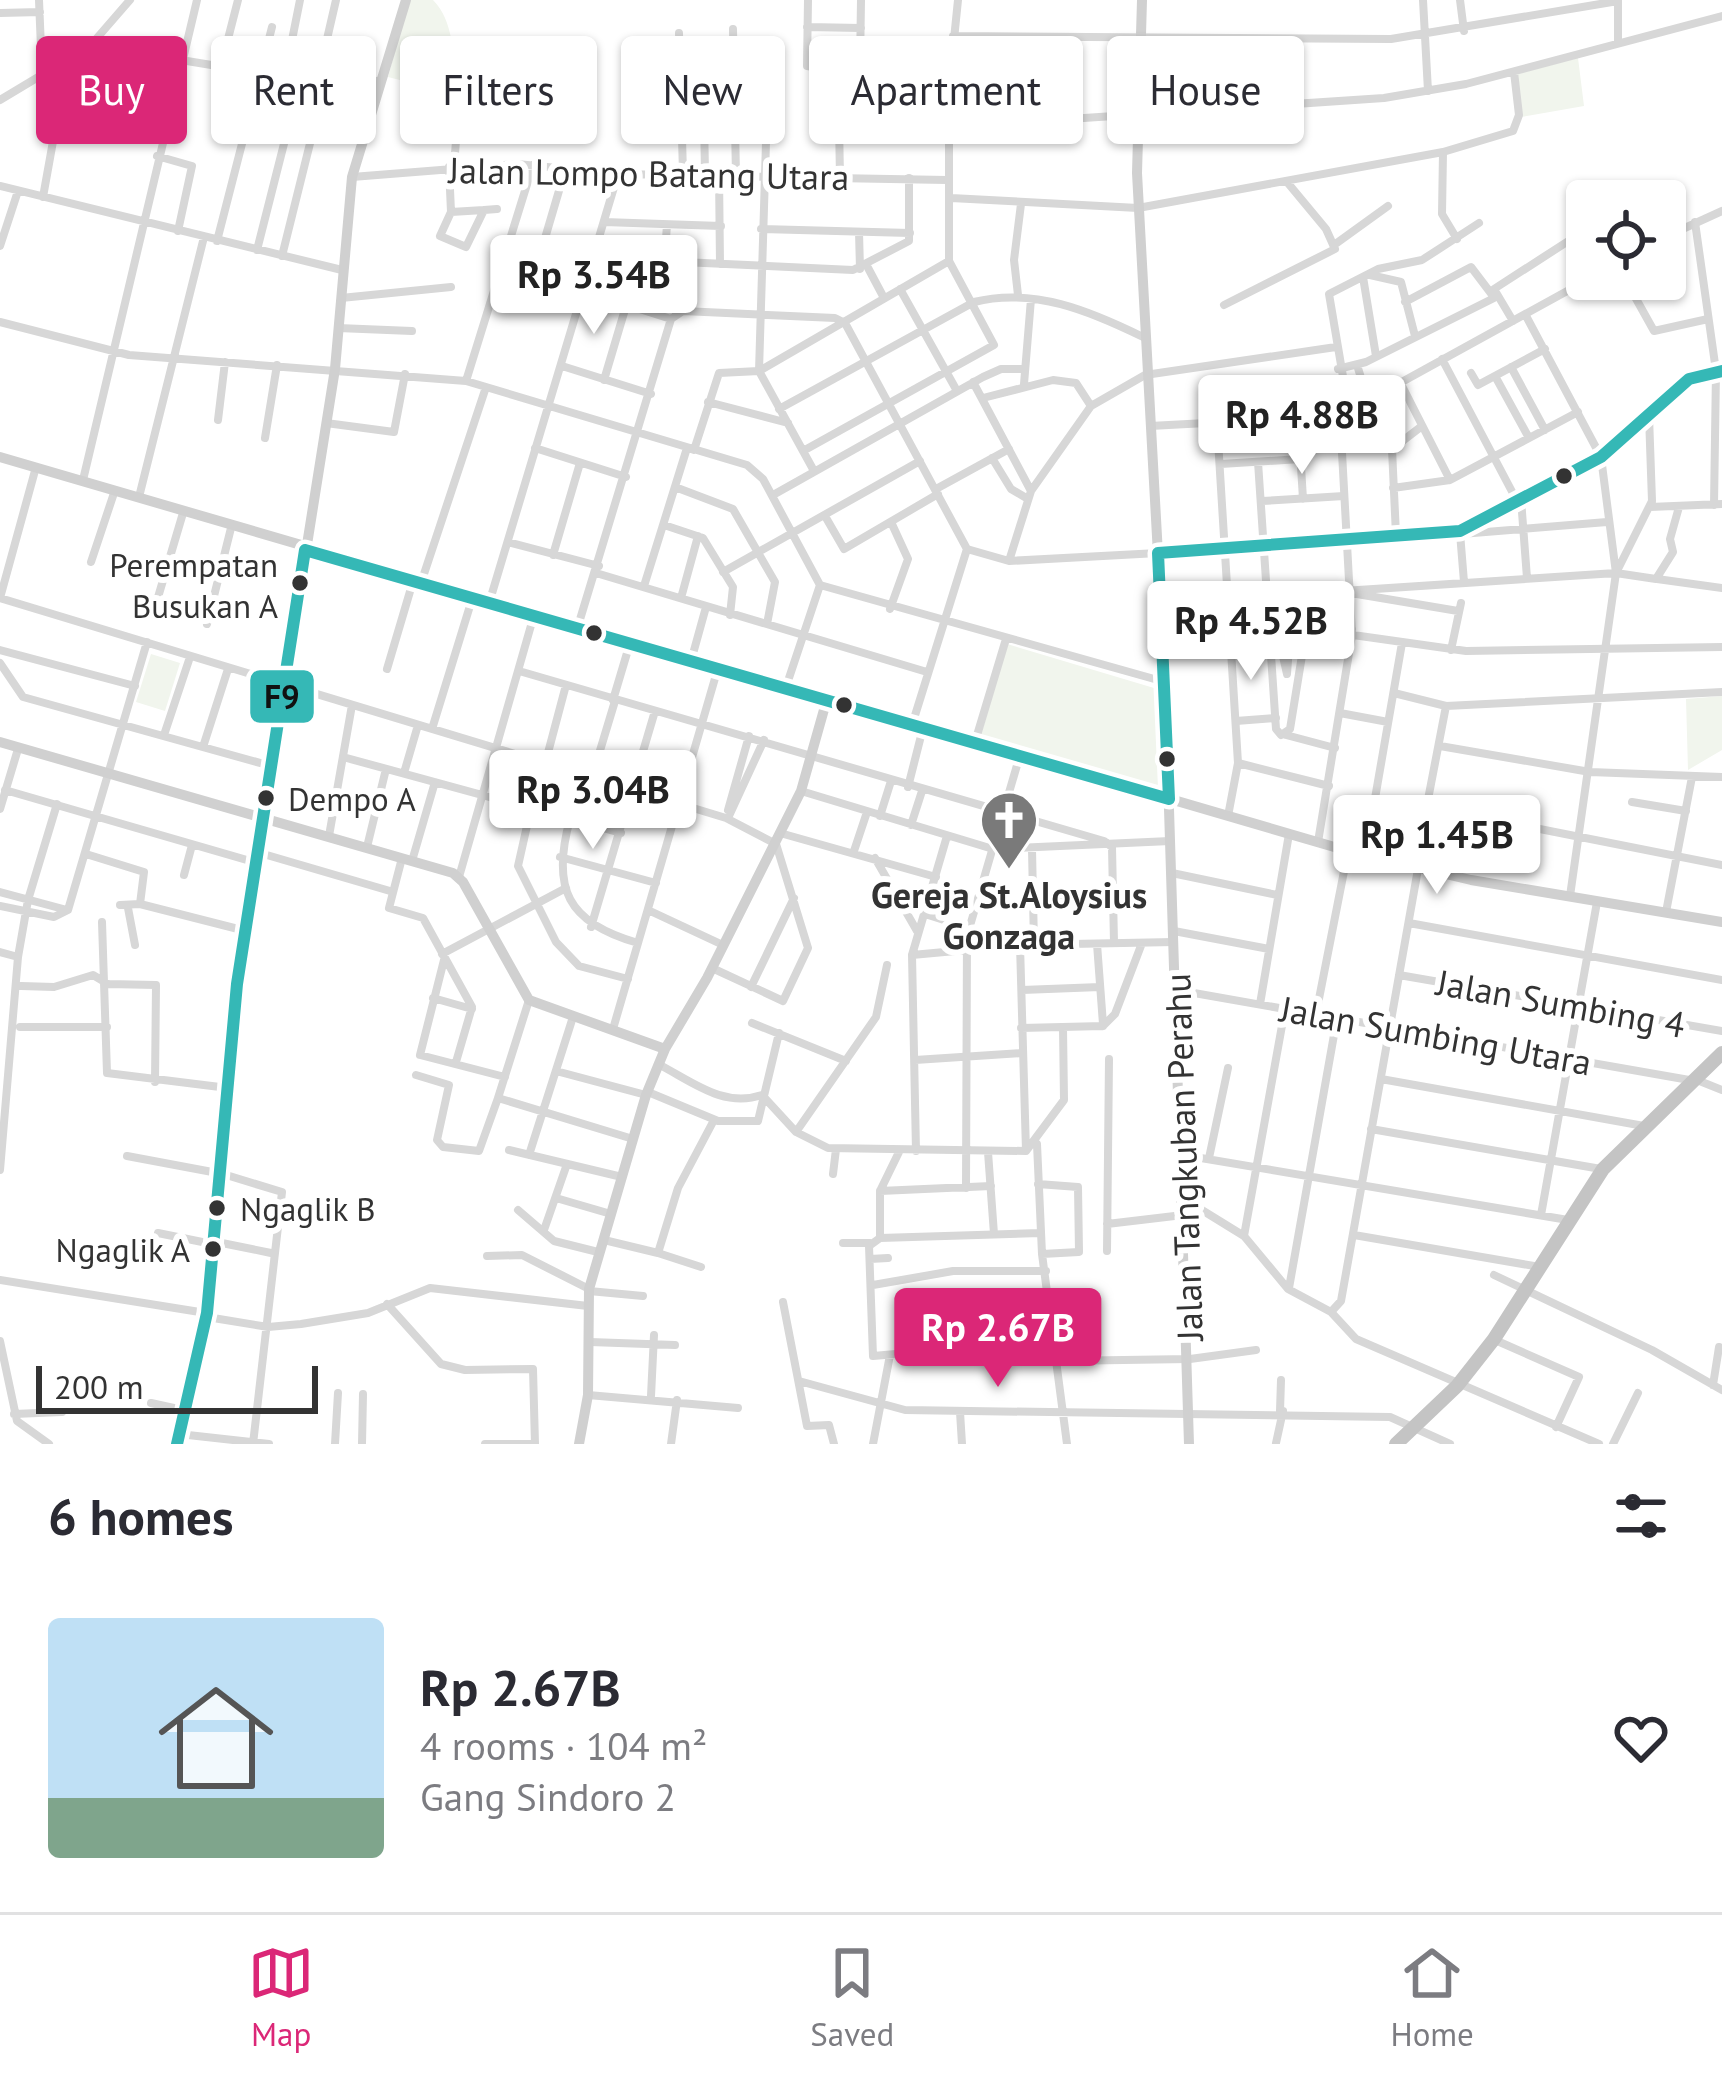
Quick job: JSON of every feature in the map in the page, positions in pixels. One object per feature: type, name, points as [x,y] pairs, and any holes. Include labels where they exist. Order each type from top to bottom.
[{"type":"highway","points":[[1396,1444],[1456,1385],[1494,1339],[1603,1169],[1722,1053]]},
{"type":"main road","points":[[178,1439],[207,1315],[217,1244],[246,931],[335,369],[352,178],[406,0]]},
{"type":"main road","name":"Jalan Tangkuban Perahu","points":[[1141,36],[1142,0]]},
{"type":"main road","name":"Jalan Tangkuban Perahu","points":[[1139,144],[1143,339],[1165,682],[1190,1444]]},
{"type":"main road","points":[[1158,553],[1460,533],[1601,457],[1689,379],[1719,371]]},
{"type":"main road","points":[[0,457],[305,550],[1365,856],[1570,898],[1722,922]]},
{"type":"main road","points":[[579,1444],[588,1395],[589,1290],[647,1093],[664,1049],[712,968],[801,791],[827,699]]},
{"type":"main road","points":[[0,742],[459,877],[529,1000],[572,1020],[664,1049]]},
{"type":"street","points":[[39,0],[41,36]]},
{"type":"street","points":[[100,36],[130,0]]},
{"type":"street","points":[[187,36],[196,0]]},
{"type":"street","points":[[229,36],[238,0]]},
{"type":"street","points":[[292,36],[301,0]]},
{"type":"street","points":[[330,36],[336,0]]},
{"type":"street","points":[[808,0],[809,66]]},
{"type":"street","points":[[860,36],[862,0]]},
{"type":"street","points":[[953,36],[958,0]]},
{"type":"street","points":[[1423,0],[1427,91]]},
{"type":"street","points":[[1460,0],[1464,31]]},
{"type":"street","points":[[1304,38],[1424,37],[1618,0],[1618,42]]},
{"type":"street","points":[[0,13],[40,12]]},
{"type":"street","points":[[1304,103],[1427,91],[1514,73],[1722,16]]},
{"type":"street","points":[[270,36],[272,27]]},
{"type":"street","points":[[807,27],[861,28]]},
{"type":"street","points":[[733,28],[736,175]]},
{"type":"street","points":[[679,33],[683,173]]},
{"type":"street","points":[[951,198],[1138,208],[1444,152],[1513,131],[1519,115],[1514,73]]},
{"type":"street","points":[[0,100],[36,75]]},
{"type":"street","points":[[376,81],[380,82]]},
{"type":"street","points":[[478,87],[509,88],[511,118],[463,123],[478,87]]},
{"type":"street","points":[[44,196],[53,144]]},
{"type":"street","points":[[83,480],[160,144]]},
{"type":"street","points":[[217,241],[242,144]]},
{"type":"street","points":[[257,250],[284,144]]},
{"type":"street","points":[[282,256],[307,144]]},
{"type":"street","points":[[458,144],[451,212],[440,236],[466,247],[484,210]]},
{"type":"street","points":[[704,144],[704,173]]},
{"type":"street","points":[[765,144],[759,371],[814,471]]},
{"type":"street","points":[[839,144],[840,177]]},
{"type":"street","points":[[802,451],[994,346],[949,261],[949,144]]},
{"type":"street","points":[[1444,152],[1445,220],[1457,239]]},
{"type":"street","points":[[157,156],[192,166],[178,231]]},
{"type":"street","points":[[466,381],[533,164]]},
{"type":"street","name":"Jalan Lompo Batang Utara","points":[[352,178],[533,164],[618,173],[947,180]]},
{"type":"street","points":[[525,306],[566,167]]},
{"type":"street","points":[[489,601],[586,292],[618,173]]},
{"type":"street","points":[[718,174],[720,264]]},
{"type":"street","points":[[595,258],[669,265],[864,267],[908,244],[909,178]]},
{"type":"street","points":[[1286,181],[1334,245]]},
{"type":"street","points":[[0,186],[342,269]]},
{"type":"street","points":[[0,246],[18,191]]},
{"type":"street","points":[[1018,295],[1014,260],[1021,204]]},
{"type":"street","points":[[1224,305],[1334,245],[1388,206]]},
{"type":"street","points":[[451,212],[497,209]]},
{"type":"street","points":[[1686,226],[1722,211]]},
{"type":"street","points":[[604,222],[721,226]]},
{"type":"street","points":[[1650,507],[1718,504],[1719,371],[1695,222]]},
{"type":"street","points":[[1318,842],[1352,632],[1344,414],[1329,294],[1365,276],[1410,266],[1479,223]]},
{"type":"street","points":[[578,628],[674,316],[667,225]]},
{"type":"street","points":[[761,229],[910,233]]},
{"type":"street","points":[[859,232],[864,267],[884,298]]},
{"type":"street","points":[[140,497],[204,237]]},
{"type":"street","points":[[1512,322],[1494,289],[1566,243]]},
{"type":"street","points":[[644,586],[719,373],[759,371],[949,261]]},
{"type":"street","points":[[1405,302],[1472,267],[1512,322]]},
{"type":"street","points":[[1365,276],[1396,277],[1415,336]]},
{"type":"street","points":[[1365,276],[1376,356]]},
{"type":"street","points":[[341,298],[451,287]]},
{"type":"street","points":[[900,289],[957,391]]},
{"type":"street","points":[[586,292],[674,316],[829,317],[845,323],[967,549],[927,672],[908,787]]},
{"type":"street","points":[[1150,426],[1344,414],[1566,292]]},
{"type":"street","points":[[779,409],[974,302],[1018,295],[1087,312],[1143,339]]},
{"type":"street","points":[[1024,384],[1031,298]]},
{"type":"street","points":[[1337,369],[1357,365],[1494,298]]},
{"type":"street","points":[[1636,300],[1654,332],[1708,319]]},
{"type":"street","points":[[604,380],[626,306]]},
{"type":"street","points":[[1525,314],[1601,457],[1616,573],[1570,898]]},
{"type":"street","points":[[0,322],[114,352],[466,381],[754,468],[820,585],[890,609],[1165,682]]},
{"type":"street","points":[[338,328],[412,332]]},
{"type":"street","points":[[1009,561],[1030,495],[1091,406],[1145,371],[1336,347]]},
{"type":"street","points":[[1471,373],[1478,385],[1545,349]]},
{"type":"street","points":[[1442,359],[1519,500],[1527,578]]},
{"type":"street","points":[[218,420],[225,362]]},
{"type":"street","points":[[265,438],[277,365]]},
{"type":"street","points":[[1357,365],[1368,400]]},
{"type":"street","points":[[562,366],[651,394]]},
{"type":"street","points":[[1511,367],[1545,430]]},
{"type":"street","points":[[773,495],[974,382],[1006,369],[1025,369]]},
{"type":"street","points":[[326,423],[394,432],[405,374]]},
{"type":"street","points":[[1495,376],[1529,438]]},
{"type":"street","points":[[982,398],[1053,380],[1076,382],[1091,406]]},
{"type":"street","points":[[974,382],[1030,495]]},
{"type":"street","points":[[1400,382],[1450,480]]},
{"type":"street","points":[[387,669],[486,387]]},
{"type":"street","points":[[708,402],[788,423]]},
{"type":"street","points":[[1394,488],[1450,480],[1578,412]]},
{"type":"street","points":[[1616,573],[1650,507],[1649,416]]},
{"type":"street","points":[[1298,418],[1303,499]]},
{"type":"street","points":[[1217,424],[1238,764],[1228,818]]},
{"type":"street","points":[[1396,535],[1393,446],[1422,426]]},
{"type":"street","points":[[535,448],[626,477]]},
{"type":"street","points":[[825,516],[844,549],[1009,449]]},
{"type":"street","points":[[992,458],[1011,489],[1030,495]]},
{"type":"street","points":[[1221,464],[1300,459]]},
{"type":"street","points":[[724,572],[920,460]]},
{"type":"street","points":[[1258,461],[1278,734],[1335,748]]},
{"type":"street","points":[[553,555],[580,463]]},
{"type":"street","points":[[36,467],[0,598],[679,803],[778,838],[854,851],[936,877]]},
{"type":"street","points":[[676,487],[729,504],[776,587],[767,624]]},
{"type":"street","points":[[92,562],[115,490]]},
{"type":"street","points":[[1262,501],[1344,496]]},
{"type":"street","points":[[1656,579],[1673,552],[1670,539],[1679,507]]},
{"type":"street","points":[[156,604],[183,513]]},
{"type":"street","points":[[890,609],[908,559],[891,522]]},
{"type":"street","points":[[1465,582],[1460,533],[1607,522]]},
{"type":"street","points":[[664,525],[698,536],[734,590],[730,615]]},
{"type":"street","points":[[207,624],[231,528]]},
{"type":"street","points":[[681,598],[698,536]]},
{"type":"street","points":[[508,542],[730,615],[927,672]]},
{"type":"street","points":[[967,549],[1009,561],[1158,553]]},
{"type":"street","points":[[1268,596],[1616,573],[1722,588]]},
{"type":"street","points":[[786,687],[820,585]]},
{"type":"street","points":[[1350,591],[1459,607],[1451,650]]},
{"type":"street","points":[[432,729],[473,596]]},
{"type":"street","points":[[692,661],[706,607]]},
{"type":"street","points":[[459,877],[534,615]]},
{"type":"street","points":[[1162,640],[1306,631],[1352,632],[1451,650],[1722,647]]},
{"type":"street","points":[[1286,735],[1306,631]]},
{"type":"street","points":[[1274,634],[1287,674],[1290,633]]},
{"type":"street","points":[[975,742],[1006,639]]},
{"type":"street","points":[[0,906],[54,917],[68,910],[147,642]]},
{"type":"street","points":[[592,777],[630,643]]},
{"type":"street","points":[[1365,856],[1402,643]]},
{"type":"street","points":[[0,650],[135,686]]},
{"type":"street","points":[[164,736],[190,657]]},
{"type":"street","points":[[0,663],[23,697],[273,766]]},
{"type":"street","points":[[202,747],[228,668]]},
{"type":"street","points":[[612,1033],[718,668]]},
{"type":"street","points":[[519,671],[764,740],[908,787],[1004,810],[1112,847]]},
{"type":"street","points":[[545,764],[566,686]]},
{"type":"street","points":[[1394,693],[1446,706],[1722,692]]},
{"type":"street","points":[[329,836],[352,705]]},
{"type":"street","points":[[1331,1312],[1341,1301],[1446,706]]},
{"type":"street","points":[[591,927],[655,711]]},
{"type":"street","points":[[1340,713],[1388,722]]},
{"type":"street","points":[[1236,721],[1276,718]]},
{"type":"street","points":[[404,773],[418,725]]},
{"type":"street","points":[[727,818],[749,736]]},
{"type":"street","points":[[727,818],[764,740]]},
{"type":"street","points":[[1440,746],[1590,772],[1722,777]]},
{"type":"street","points":[[0,809],[18,749]]},
{"type":"street","points":[[966,1188],[966,949],[1020,754]]},
{"type":"street","points":[[343,757],[621,832]]},
{"type":"street","points":[[1238,764],[1329,786]]},
{"type":"street","points":[[367,848],[386,769]]},
{"type":"street","points":[[1666,912],[1692,777]]},
{"type":"street","points":[[880,815],[891,781]]},
{"type":"street","points":[[435,782],[407,860],[390,891],[390,909],[423,918],[473,1010],[456,1062]]},
{"type":"street","points":[[5,790],[192,845],[390,891]]},
{"type":"street","points":[[801,791],[993,849],[1171,841]]},
{"type":"street","points":[[911,825],[922,791]]},
{"type":"street","points":[[1632,802],[1686,811]]},
{"type":"street","points":[[0,1169],[25,912],[57,804]]},
{"type":"street","points":[[1428,807],[1722,865]]},
{"type":"street","points":[[531,808],[518,862],[536,905],[568,960],[628,979]]},
{"type":"street","points":[[854,851],[868,812]]},
{"type":"street","points":[[570,819],[560,857],[566,888],[591,927],[638,943]]},
{"type":"street","points":[[1259,1004],[1288,834]]},
{"type":"street","points":[[916,1151],[912,956],[947,836]]},
{"type":"street","points":[[712,968],[785,999],[809,945],[778,838]]},
{"type":"street","points":[[184,875],[192,845]]},
{"type":"street","points":[[1112,847],[1114,943]]},
{"type":"street","points":[[1032,849],[1034,944]]},
{"type":"street","points":[[1316,1014],[1348,851]]},
{"type":"street","points":[[86,854],[144,872],[140,904]]},
{"type":"street","points":[[560,857],[656,883]]},
{"type":"street","points":[[875,858],[918,932]]},
{"type":"street","points":[[1172,873],[1277,895]]},
{"type":"street","points":[[505,1077],[418,1051],[443,956],[566,888]]},
{"type":"street","points":[[0,892],[68,910]]},
{"type":"street","points":[[1035,896],[1113,893]]},
{"type":"street","points":[[751,987],[794,898]]},
{"type":"street","points":[[1541,1215],[1597,902]]},
{"type":"street","points":[[135,945],[124,906],[140,904],[246,931]]},
{"type":"street","points":[[648,910],[723,946]]},
{"type":"street","points":[[924,914],[969,928]]},
{"type":"street","points":[[103,922],[107,1073],[230,1088]]},
{"type":"street","points":[[1409,923],[1722,980]]},
{"type":"street","points":[[912,956],[1034,944],[1142,943],[1174,936],[1269,949]]},
{"type":"street","points":[[1097,943],[1103,1026]]},
{"type":"street","points":[[1021,1028],[1103,1026],[1115,1014],[1142,943]]},
{"type":"street","points":[[1020,945],[1026,1150]]},
{"type":"street","points":[[0,952],[18,957]]},
{"type":"street","points":[[796,1132],[876,1017],[887,965]]},
{"type":"street","points":[[0,982],[53,987],[93,975],[108,984],[159,987],[154,1082]]},
{"type":"street","name":"Jalan Sumbing 4","points":[[1400,975],[1722,1030]]},
{"type":"street","points":[[1022,990],[1100,987]]},
{"type":"street","name":"Jalan Sumbing Utara","points":[[1177,990],[1697,1080],[1722,1090]]},
{"type":"street","points":[[433,998],[473,1010]]},
{"type":"street","points":[[416,1075],[449,1084],[437,1140],[443,1147],[479,1151],[529,1000]]},
{"type":"street","points":[[1244,1236],[1285,1009]]},
{"type":"street","points":[[1288,1289],[1337,1018]]},
{"type":"street","points":[[529,1155],[572,1020]]},
{"type":"street","points":[[752,1023],[846,1061]]},
{"type":"street","points":[[20,1027],[107,1028]]},
{"type":"street","points":[[763,1095],[796,1132],[836,1149],[1026,1150],[1037,1142],[1064,1100],[1063,1028]]},
{"type":"street","points":[[556,1071],[647,1093],[714,1120],[758,1121],[779,1033]]},
{"type":"street","points":[[915,1060],[1022,1053]]},
{"type":"street","points":[[1107,1251],[1109,1059]]},
{"type":"street","points":[[658,1064],[736,1102],[763,1095]]},
{"type":"street","points":[[1209,1158],[1228,1068]]},
{"type":"street","points":[[1381,1079],[1646,1126]]},
{"type":"street","points":[[498,1098],[633,1139]]},
{"type":"street","points":[[658,1253],[678,1188],[714,1120]]},
{"type":"street","points":[[1371,1129],[1603,1169]]},
{"type":"street","points":[[1037,1142],[1042,1254],[1066,1444]]},
{"type":"street","points":[[833,1174],[836,1149]]},
{"type":"street","points":[[509,1150],[623,1178]]},
{"type":"street","points":[[899,1152],[880,1191],[870,1259],[871,1355],[1054,1340]]},
{"type":"street","points":[[988,1152],[994,1234]]},
{"type":"street","points":[[1183,1155],[1568,1220]]},
{"type":"street","points":[[128,1156],[279,1189],[254,1443]]},
{"type":"street","points":[[544,1230],[567,1165]]},
{"type":"street","points":[[1039,1184],[1078,1187],[1079,1252],[1042,1254]]},
{"type":"street","points":[[880,1191],[991,1186]]},
{"type":"street","points":[[556,1198],[611,1214]]},
{"type":"street","points":[[1184,1199],[1244,1236],[1288,1289],[1331,1312],[1356,1339],[1574,1439],[1599,1444]]},
{"type":"street","points":[[518,1210],[554,1241],[658,1253],[701,1267]]},
{"type":"street","points":[[1107,1224],[1184,1214]]},
{"type":"street","points":[[158,1233],[271,1253]]},
{"type":"street","points":[[844,1243],[1040,1233]]},
{"type":"street","points":[[1353,1235],[1542,1267]]},
{"type":"street","points":[[487,1256],[522,1255],[589,1290],[644,1296]]},
{"type":"street","points":[[870,1259],[888,1258]]},
{"type":"street","points":[[873,1285],[953,1271],[1046,1271]]},
{"type":"street","points":[[1494,1275],[1717,1388],[1719,1347]]},
{"type":"street","points":[[0,1280],[268,1327],[357,1316],[430,1288],[588,1306]]},
{"type":"street","points":[[783,1302],[807,1426],[829,1425],[834,1444]]},
{"type":"street","points":[[387,1304],[441,1364],[465,1370],[533,1369],[536,1444],[484,1444]]},
{"type":"street","points":[[994,1311],[1051,1306]]},
{"type":"street","points":[[1494,1339],[1579,1377],[1556,1427]]},
{"type":"street","points":[[590,1342],[654,1340],[675,1345]]},
{"type":"street","points":[[651,1396],[654,1340]]},
{"type":"street","points":[[0,1341],[14,1414],[49,1444]]},
{"type":"street","points":[[1057,1361],[1190,1359],[1256,1350]]},
{"type":"street","points":[[873,1444],[890,1355]]},
{"type":"street","points":[[1276,1442],[1281,1380]]},
{"type":"street","points":[[799,1381],[881,1406],[960,1412],[1282,1411],[1390,1417],[1450,1444]]},
{"type":"street","points":[[335,1444],[338,1393]]},
{"type":"street","points":[[1613,1444],[1638,1393]]},
{"type":"street","points":[[362,1444],[363,1394]]},
{"type":"street","points":[[588,1395],[651,1396],[738,1408]]},
{"type":"street","points":[[671,1444],[677,1400]]},
{"type":"street","points":[[152,1403],[184,1411]]},
{"type":"street","points":[[14,1414],[62,1412]]},
{"type":"street","points":[[960,1412],[962,1444]]},
{"type":"street","points":[[178,1439],[268,1444]]},
{"type":"shaded area","points":[[409,0],[433,0],[451,36],[400,36],[400,80],[388,77]]},
{"type":"shaded area","points":[[1578,58],[1584,106],[1521,117],[1516,74]]},
{"type":"shaded area","points":[[1007,644],[1154,688],[1161,793],[980,739]]},
{"type":"shaded area","points":[[151,654],[180,663],[165,711],[136,702]]},
{"type":"shaded area","points":[[1722,696],[1722,750],[1688,770],[1686,699]]},
{"type":"transit line","name":"F9","points":[[177,1444],[207,1313],[237,984],[305,550],[1169,799],[1158,553],[1460,531],[1601,457],[1689,379],[1722,371]]},
{"type":"place","name":"Perempatan Busukan A","points":[[300,583]]},
{"type":"place","name":"Dempo A","points":[[266,798]]},
{"type":"place","name":"Gereja St.Aloysius Gonzaga","points":[[1009,871]]},
{"type":"place","name":"Ngaglik B","points":[[217,1208]]},
{"type":"place","name":"Ngaglik A","points":[[213,1249]]}]
